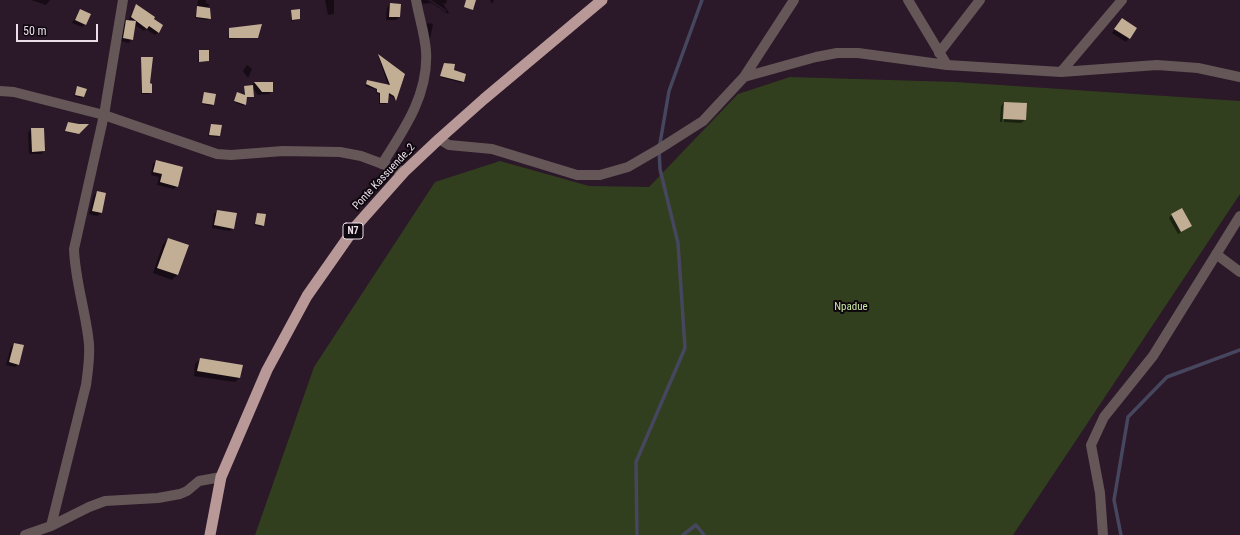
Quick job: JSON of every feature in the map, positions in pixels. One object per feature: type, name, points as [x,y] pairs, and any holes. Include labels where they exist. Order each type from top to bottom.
[{"type":"highway","name":"Ponte Kassuende_2","points":[[210,535],[221,477],[267,370],[307,296],[356,226],[404,172],[438,139],[484,98],[602,0]]},
{"type":"street","points":[[52,526],[86,385],[89,363],[89,344],[74,264],[74,249],[104,115],[123,0]]},
{"type":"street","points":[[382,164],[412,115],[423,80],[426,51],[416,0]]},
{"type":"street","points":[[438,139],[449,145],[492,149],[577,175],[600,175],[628,167],[703,121],[744,78],[794,0]]},
{"type":"street","points":[[908,0],[947,66]]},
{"type":"street","points":[[939,53],[980,0]]},
{"type":"street","points":[[1061,72],[1122,0]]},
{"type":"street","points":[[744,78],[816,57],[837,53],[858,53],[947,66],[1061,72],[1157,65],[1198,68],[1240,77]]},
{"type":"street","points":[[0,91],[14,92],[104,115],[217,154],[231,155],[283,151],[340,152],[361,156],[404,172]]},
{"type":"street","points":[[1103,535],[1100,493],[1091,445],[1104,417],[1153,356],[1240,216]]},
{"type":"street","points":[[1216,254],[1240,272]]},
{"type":"street","points":[[25,535],[52,526],[89,507],[105,501],[158,498],[180,494],[187,491],[199,480],[221,477]]},
{"type":"green space","name":"Npadue","points":[[790,77],[955,82],[1240,101],[1240,194],[1013,535],[255,535],[314,367],[435,182],[500,161],[589,186],[649,187],[738,94]]},
{"type":"building","points":[[466,0],[476,0],[473,10],[464,7]]},
{"type":"building","points":[[390,3],[401,4],[400,17],[389,17]]},
{"type":"building","points":[[136,4],[155,17],[154,19],[163,25],[159,33],[149,26],[147,29],[131,17]]},
{"type":"building","points":[[197,6],[210,8],[211,19],[196,17]]},
{"type":"building","points":[[80,9],[91,14],[86,25],[75,20]]},
{"type":"building","points":[[300,9],[300,19],[292,20],[291,10]]},
{"type":"building","points":[[1122,18],[1137,28],[1130,39],[1114,29]]},
{"type":"building","points":[[126,20],[136,21],[133,40],[123,38]]},
{"type":"building","points":[[262,24],[258,38],[229,38],[229,28]]},
{"type":"building","points":[[199,50],[209,50],[209,61],[199,62]]},
{"type":"building","points":[[378,54],[405,74],[396,101],[394,96],[389,93],[388,103],[380,103],[380,93],[377,92],[377,89],[366,84],[367,80],[390,85]]},
{"type":"building","points":[[141,57],[153,57],[150,83],[152,84],[152,93],[142,93]]},
{"type":"building","points":[[444,63],[455,64],[454,70],[466,74],[464,82],[440,76]]},
{"type":"building","points":[[254,82],[273,82],[273,92],[262,92]]},
{"type":"building","points":[[253,85],[254,97],[247,97],[246,105],[234,101],[237,92],[245,95],[244,86]]},
{"type":"building","points":[[77,86],[87,89],[84,97],[75,95]]},
{"type":"building","points":[[204,92],[216,94],[214,105],[202,103]]},
{"type":"building","points":[[1004,102],[1027,103],[1026,120],[1003,119]]},
{"type":"building","points":[[68,122],[89,124],[79,134],[65,131]]},
{"type":"building","points":[[211,124],[222,125],[220,136],[209,135]]},
{"type":"building","points":[[31,128],[44,128],[45,151],[32,152]]},
{"type":"building","points":[[156,160],[183,167],[178,187],[160,182],[162,174],[153,172]]},
{"type":"building","points":[[97,191],[106,193],[102,213],[92,211]]},
{"type":"building","points":[[1182,208],[1192,226],[1181,232],[1171,214]]},
{"type":"building","points":[[217,210],[237,213],[234,229],[214,225]]},
{"type":"building","points":[[257,213],[266,214],[264,226],[255,224]]},
{"type":"building","points":[[168,238],[189,245],[178,275],[157,268]]},
{"type":"building","points":[[14,343],[24,345],[19,365],[9,362]]},
{"type":"building","points":[[200,358],[243,365],[240,378],[197,371]]},
{"type":"waterway","points":[[637,535],[636,462],[685,348],[678,243],[660,169],[659,149],[669,91],[702,0]]},
{"type":"waterway","points":[[1121,535],[1114,500],[1128,417],[1167,377],[1240,350]]},
{"type":"waterway","points":[[683,535],[696,525],[704,535]]}]
